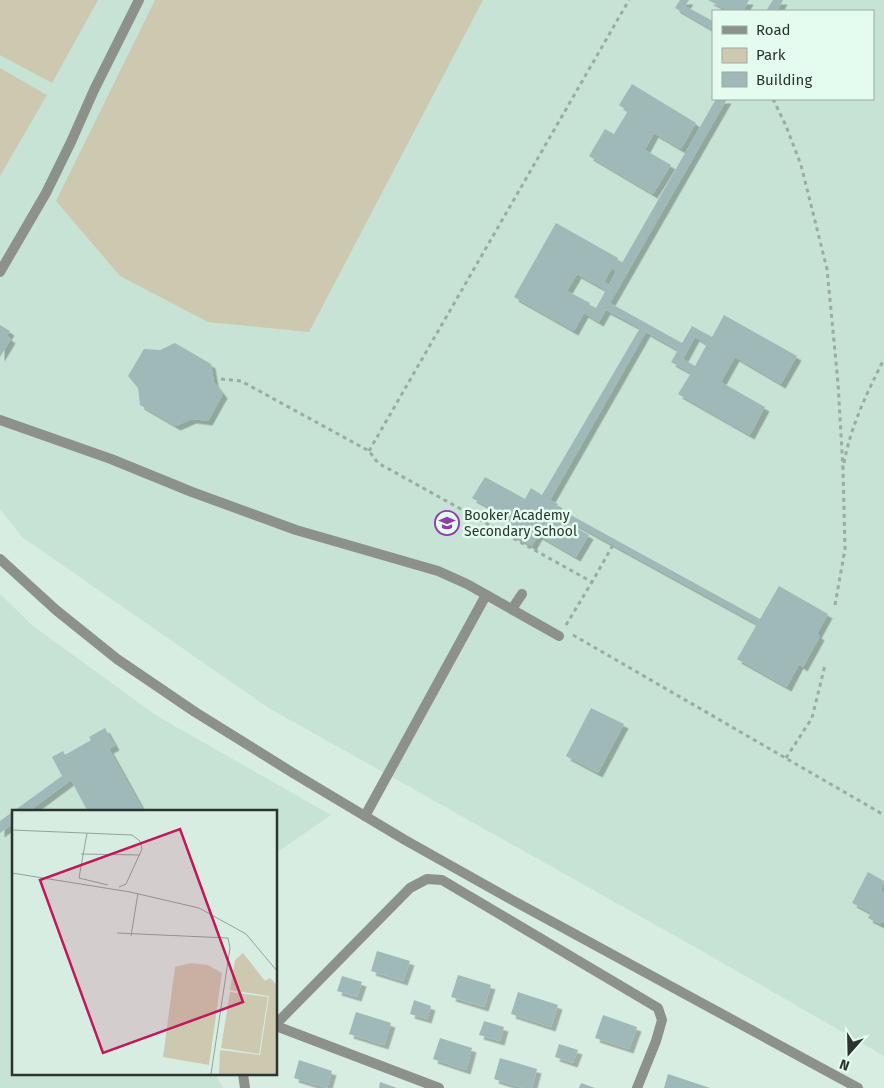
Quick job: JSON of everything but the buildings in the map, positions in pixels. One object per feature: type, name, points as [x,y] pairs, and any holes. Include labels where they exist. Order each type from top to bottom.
[{"type":"street","points":[[0,272],[46,193],[139,0]]},
{"type":"street","points":[[0,420],[111,459],[192,492],[296,530],[438,571],[512,610],[561,633]]},
{"type":"street","points":[[0,559],[56,610],[117,659],[196,712],[365,816],[512,900],[858,1088]]},
{"type":"street","points":[[512,610],[522,594]]},
{"type":"street","points":[[365,816],[486,595]]},
{"type":"street","points":[[278,1023],[410,888],[427,879],[442,880],[658,1008],[662,1020],[656,1041],[637,1088]]},
{"type":"street","points":[[278,1026],[439,1088]]},
{"type":"path","points":[[369,451],[629,0]]},
{"type":"path","points":[[773,100],[786,126],[801,165],[827,270],[838,383],[845,549],[835,605]]},
{"type":"path","points":[[843,469],[849,439],[862,402],[884,359]]},
{"type":"path","points":[[221,380],[241,382],[369,451],[378,463],[592,582]]},
{"type":"path","points":[[561,633],[613,545]]},
{"type":"path","points":[[572,634],[884,815]]},
{"type":"path","points":[[786,758],[812,718],[825,664]]},
{"type":"shaded area","name":"Booker Academy Secondary School","points":[[0,0],[884,0],[884,1056],[695,947],[267,707],[22,537],[0,509]]},
{"type":"shaded area","points":[[0,594],[33,626],[157,716],[331,815],[278,852],[278,810],[12,810],[12,1076],[216,1076],[223,1088],[0,1088]]},
{"type":"green space","points":[[0,0],[98,0],[52,83],[0,55]]},
{"type":"green space","points":[[155,0],[483,0],[309,332],[208,322],[120,276],[56,201]]},
{"type":"green space","points":[[0,68],[47,95],[0,176]]},
{"type":"place","name":"Booker Academy Secondary School","points":[[447,523]]}]
